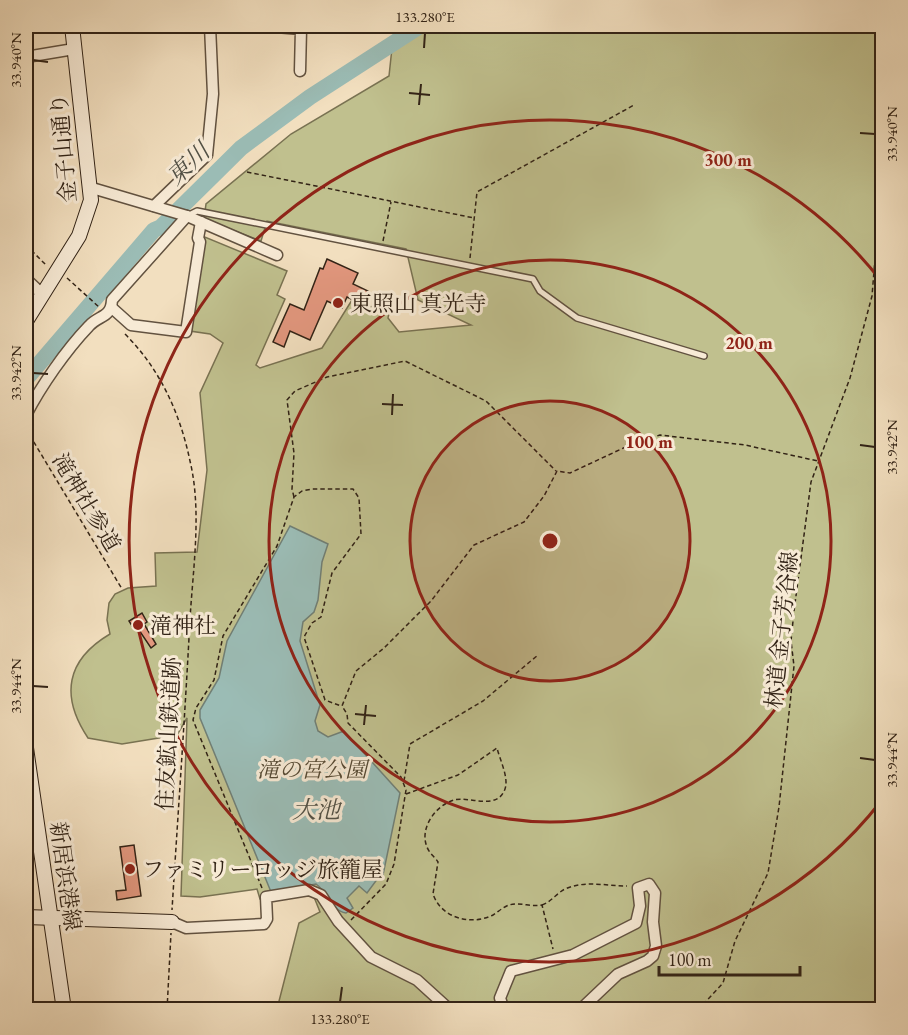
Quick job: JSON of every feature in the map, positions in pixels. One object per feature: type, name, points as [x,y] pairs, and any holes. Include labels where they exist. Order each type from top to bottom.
[{"type":"street","name":"金子山通り","points":[[26,321],[58,273],[89,213],[92,188],[72,26]]},
{"type":"street","points":[[156,206],[207,155],[213,94],[210,26]]},
{"type":"street","points":[[263,26],[301,29],[300,71]]},
{"type":"street","points":[[26,57],[74,49]]},
{"type":"street","points":[[92,188],[186,216],[277,255]]},
{"type":"street","points":[[26,415],[72,345],[91,323],[106,311],[112,300],[186,216]]},
{"type":"street","points":[[106,311],[132,325],[186,332],[201,222]]},
{"type":"street","points":[[26,279],[43,295]]},
{"type":"street","name":"新居浜港線","points":[[26,749],[64,1010]]},
{"type":"street","points":[[504,1010],[500,998],[511,971],[573,956],[636,922],[640,906],[639,886],[650,884],[655,893],[653,922],[656,946],[653,956],[647,962],[618,974],[580,1010]]},
{"type":"street","points":[[26,917],[172,922],[186,928],[264,924],[267,918],[266,897],[309,890],[321,895],[338,921],[370,957],[417,980],[450,1010]]},
{"type":"lane","points":[[186,216],[197,211],[533,279],[540,291],[577,318],[704,356]]},
{"type":"path","points":[[469,266],[477,192],[634,105]]},
{"type":"path","points":[[247,172],[474,218]]},
{"type":"path","points":[[382,248],[391,201]]},
{"type":"path","points":[[26,245],[58,273]]},
{"type":"path","name":"林道 金子芳谷線","points":[[698,1010],[723,984],[735,941],[768,873],[779,807],[794,666],[791,641],[811,482],[850,378],[872,296],[875,259],[882,247]]},
{"type":"path","points":[[74,285],[106,311]]},
{"type":"path","name":"住友鉱山鉄道跡","points":[[120,329],[150,362],[174,406],[191,462],[195,488],[192,582],[167,1010]]},
{"type":"path","points":[[266,897],[193,720],[196,708],[214,680],[223,636],[277,546],[294,497],[292,489],[293,430],[287,400],[295,391],[327,377],[405,361],[486,401],[557,471],[570,473],[632,444],[660,435],[746,445],[818,461]]},
{"type":"path","name":"滝神社参道","points":[[26,429],[122,589]]},
{"type":"path","points":[[342,706],[356,671],[384,648],[431,601],[474,545],[524,522],[544,496],[557,471]]},
{"type":"path","points":[[294,497],[302,491],[312,489],[353,489],[359,498],[361,534],[332,573],[323,612],[308,628],[304,637],[325,700],[342,706],[347,714],[348,723],[401,777],[406,794],[394,864],[387,884],[352,920]]},
{"type":"path","points":[[404,784],[410,744],[483,701],[538,655]]},
{"type":"path","points":[[406,794],[458,775],[497,748],[506,780],[504,792],[500,797],[495,801],[457,799],[447,802],[428,822],[426,846],[438,862],[433,894],[444,912],[465,919],[492,916],[509,905],[542,905],[562,890],[586,883],[639,886]]},
{"type":"path","points":[[542,905],[553,949],[545,952]]},
{"type":"green space","name":"滝の宮公園","points":[[429,26],[882,26],[882,1009],[277,1009],[299,923],[320,912],[314,897],[302,895],[260,899],[257,889],[200,897],[181,896],[187,718],[177,735],[122,744],[88,738],[79,723],[73,708],[72,680],[76,667],[84,655],[110,634],[107,620],[109,603],[115,594],[128,588],[156,586],[155,553],[197,552],[207,470],[200,393],[223,343],[210,334],[190,331],[200,235],[287,271],[277,295],[285,299],[256,365],[260,368],[322,348],[352,300],[364,306],[390,308],[388,318],[399,332],[471,325],[418,300],[406,249],[267,221],[261,241],[204,219],[206,204],[291,134],[389,76],[392,48]]},
{"type":"water","name":"大池","points":[[290,526],[328,544],[322,562],[318,600],[314,612],[303,622],[300,641],[320,705],[315,721],[318,731],[328,737],[344,731],[400,793],[383,875],[381,874],[367,893],[359,886],[347,898],[353,908],[346,913],[337,909],[316,884],[271,892],[200,718],[200,710],[219,678],[227,641]]},
{"type":"building","name":"東照山 真光寺","points":[[327,259],[358,273],[353,284],[368,291],[362,304],[347,297],[342,308],[327,301],[310,340],[290,331],[284,347],[273,342],[290,304],[304,310],[320,268],[323,269]]},
{"type":"building","name":"滝神社","points":[[142,613],[147,622],[144,624],[156,644],[151,648],[137,627],[134,629],[129,621]]},
{"type":"building","name":"ファミリーロッジ旅籠屋","points":[[134,845],[141,896],[117,900],[116,891],[126,890],[120,847]]},
{"type":"waterway","name":"東川","points":[[26,379],[154,230],[161,227],[241,148],[310,97],[420,26]]},
{"type":"place","name":"東照山 真光寺","points":[[338,303]]},
{"type":"place","name":"滝神社","points":[[138,625]]},
{"type":"place","name":"ファミリーロッジ旅籠屋","points":[[130,869]]}]
